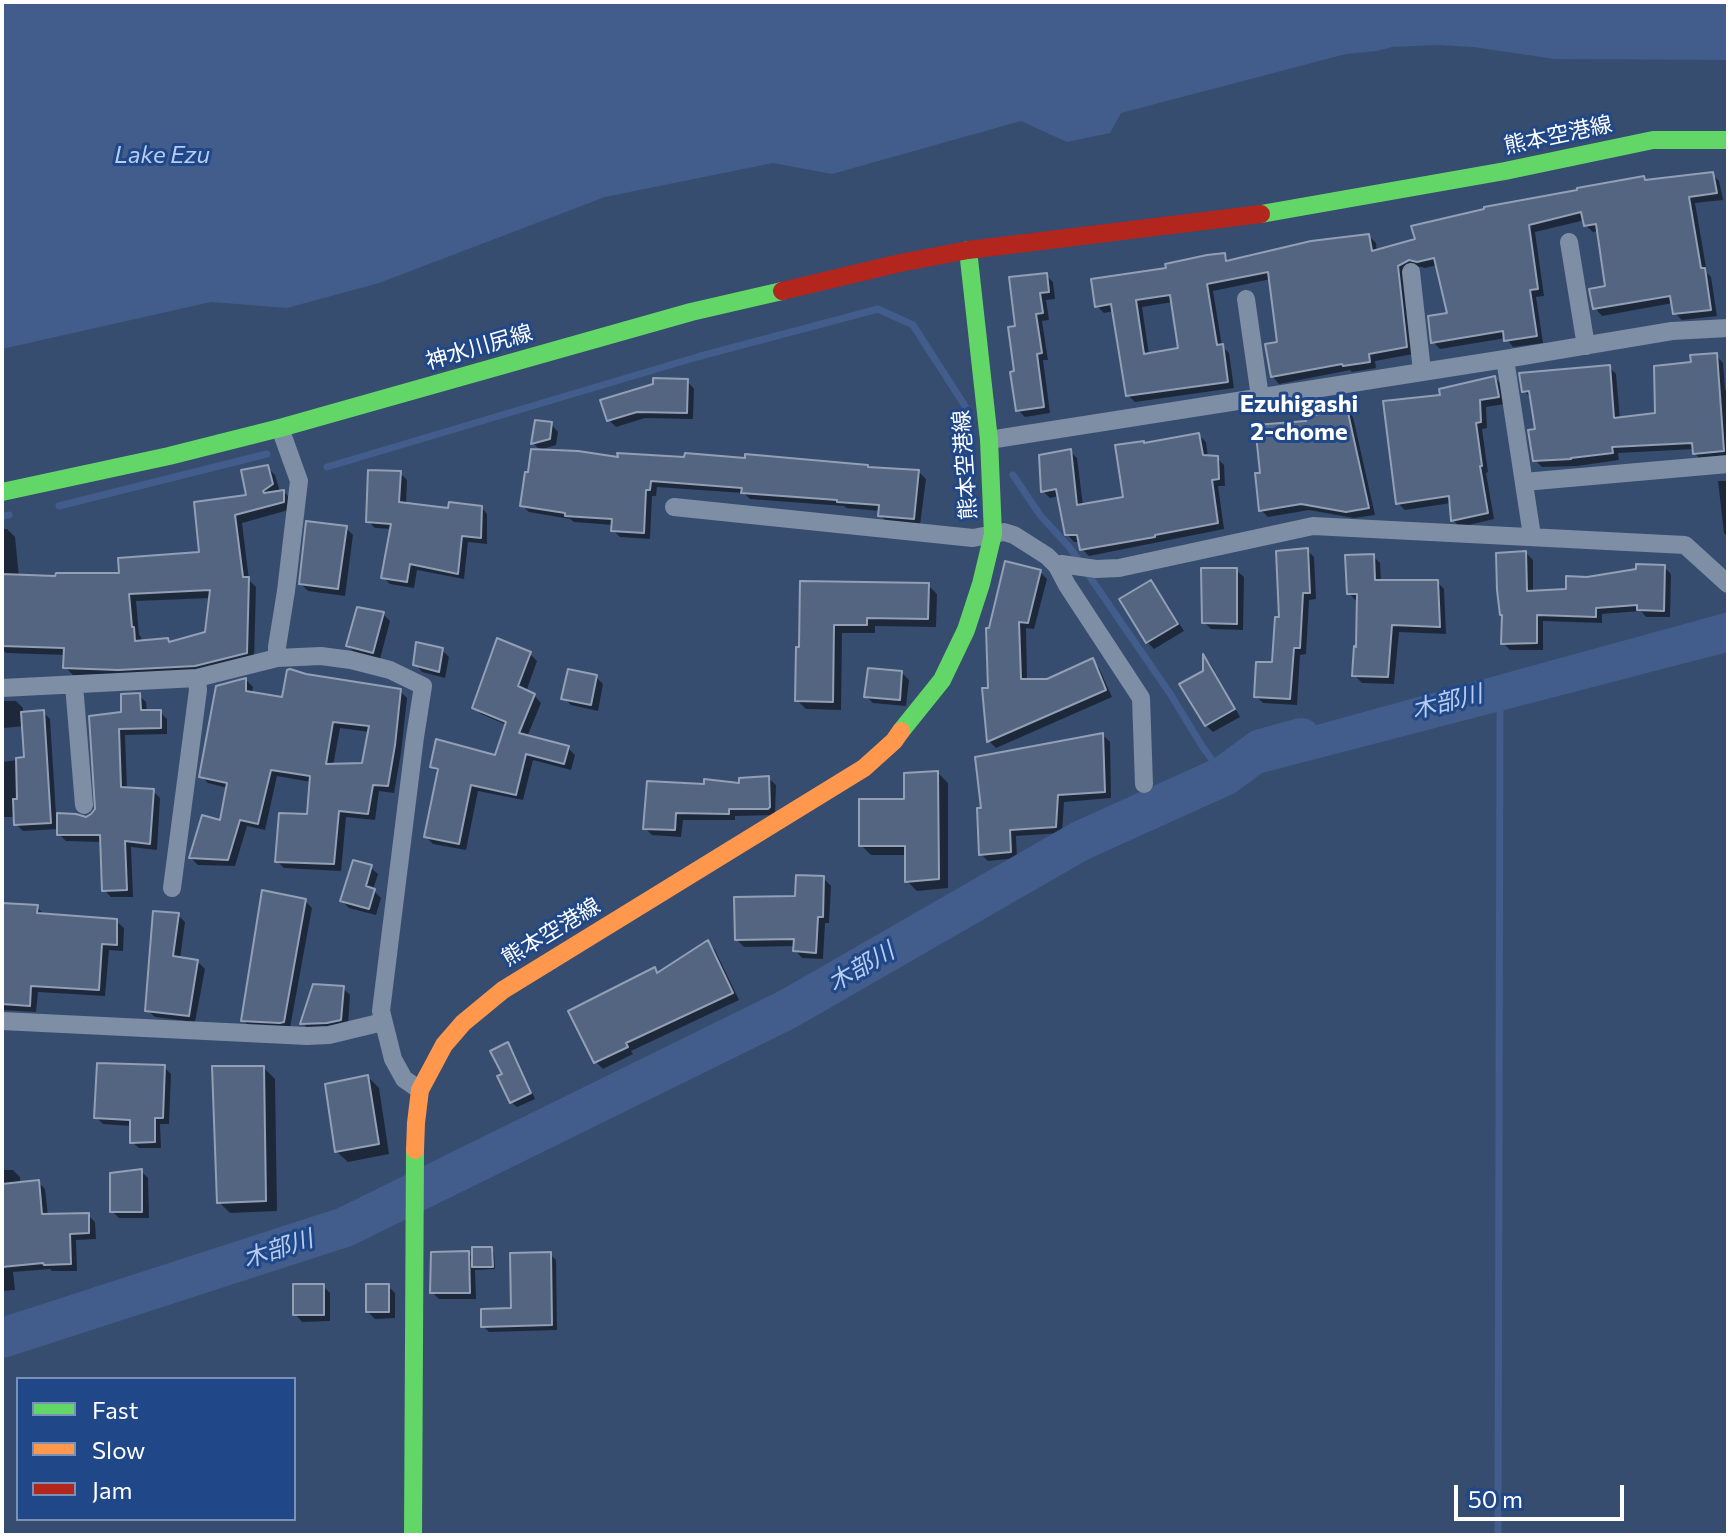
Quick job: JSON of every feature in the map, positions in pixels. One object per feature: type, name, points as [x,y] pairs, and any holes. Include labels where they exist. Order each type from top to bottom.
[{"type":"main road","name":"熊本空港線","points":[[413,1535],[414,1216],[416,1123],[420,1090],[444,1045],[463,1023],[503,990],[864,768],[894,741],[942,680],[960,643],[981,584],[993,534],[989,440],[968,250],[1241,218],[1505,171],[1653,140],[1728,140]]},
{"type":"main road","name":"神水川尻線","points":[[2,492],[280,428],[691,312],[968,250]]},
{"type":"street","points":[[1569,242],[1586,346]]},
{"type":"street","points":[[1411,272],[1422,371]]},
{"type":"street","points":[[1246,299],[1260,397]]},
{"type":"street","points":[[989,440],[1672,331],[1728,328]]},
{"type":"street","points":[[1505,359],[1532,536]]},
{"type":"street","points":[[277,658],[299,481],[280,428]]},
{"type":"street","points":[[1524,482],[1728,464]]},
{"type":"street","points":[[674,507],[973,538],[1004,532],[1014,535],[1061,565],[1096,569],[1119,568],[1313,526],[1685,545],[1728,584]]},
{"type":"street","points":[[1061,565],[1067,585],[1141,698],[1144,784]]},
{"type":"street","points":[[2,688],[197,678],[277,658],[321,656],[390,670],[423,686],[381,1011],[393,1059],[404,1079],[420,1090]]},
{"type":"street","points":[[172,888],[198,690],[197,678]]},
{"type":"street","points":[[74,685],[84,805]]},
{"type":"street","points":[[2,1021],[307,1036],[329,1035],[383,1022]]},
{"type":"water","name":"Lake Ezu","points":[[2,2],[1728,2],[1728,60],[1555,59],[1439,45],[1392,47],[1346,54],[1121,113],[1110,133],[1067,142],[1021,121],[832,174],[773,163],[605,197],[379,283],[287,308],[211,302],[2,349]]},
{"type":"water","points":[[1728,612],[1728,652],[1262,773],[1247,744]]},
{"type":"building","points":[[1713,172],[1717,193],[1689,197],[1711,310],[1673,314],[1670,296],[1593,309],[1589,289],[1605,286],[1596,224],[1584,226],[1581,212],[1529,225],[1538,289],[1530,290],[1537,336],[1504,341],[1503,331],[1431,343],[1428,316],[1447,313],[1434,258],[1417,262],[1409,260],[1398,266],[1407,347],[1369,354],[1370,362],[1271,377],[1265,344],[1277,342],[1268,272],[1207,284],[1217,345],[1223,344],[1228,382],[1126,396],[1111,304],[1095,307],[1091,279],[1166,268],[1165,264],[1207,255],[1225,253],[1226,261],[1311,241],[1369,234],[1372,251],[1415,239],[1411,226],[1484,207],[1644,176],[1645,180]],"holes":[[[1170,295],[1178,348],[1144,354],[1136,300]]]},
{"type":"building","points":[[1047,273],[1049,292],[1040,293],[1043,313],[1036,314],[1042,353],[1037,354],[1044,407],[1016,411],[1010,372],[1014,371],[1008,327],[1015,326],[1009,277]]},
{"type":"building","points":[[1717,353],[1724,451],[1693,454],[1692,443],[1612,447],[1613,453],[1533,461],[1528,430],[1535,429],[1529,391],[1522,392],[1519,373],[1610,365],[1614,418],[1655,413],[1654,366],[1691,362],[1690,355]]},
{"type":"building","points":[[1495,376],[1499,397],[1480,400],[1481,422],[1476,423],[1488,513],[1451,521],[1449,496],[1396,504],[1383,401],[1440,395],[1439,389]]},
{"type":"building","points":[[653,378],[688,379],[687,413],[637,412],[607,421],[600,400],[653,384]]},
{"type":"building","points":[[1347,408],[1369,508],[1346,512],[1301,504],[1259,511],[1255,473],[1260,473],[1255,425],[1306,421],[1305,417]]},
{"type":"building","points":[[535,420],[552,422],[550,439],[531,444]]},
{"type":"building","points":[[1199,433],[1203,455],[1218,456],[1219,479],[1212,480],[1218,523],[1080,550],[1077,535],[1065,535],[1056,489],[1041,492],[1039,455],[1071,449],[1077,505],[1123,497],[1115,445]]},
{"type":"building","points":[[531,449],[618,457],[617,453],[684,457],[685,453],[745,458],[745,454],[919,470],[914,519],[878,516],[879,505],[741,493],[742,488],[651,481],[650,490],[646,490],[644,533],[611,531],[612,519],[565,516],[565,513],[520,506]]},
{"type":"building","points":[[268,465],[273,484],[264,493],[284,490],[284,502],[235,515],[243,577],[249,577],[247,653],[195,666],[118,670],[63,668],[64,648],[2,646],[2,574],[55,576],[56,573],[119,573],[118,558],[199,552],[194,502],[246,495],[241,470]],"holes":[[[210,590],[205,632],[169,642],[168,638],[135,641],[129,594]]]},
{"type":"building","points":[[368,470],[401,471],[399,502],[448,508],[449,502],[482,506],[481,538],[462,536],[458,574],[410,564],[407,582],[381,578],[391,524],[366,522]]},
{"type":"building","points":[[306,521],[347,526],[338,589],[299,584]]},
{"type":"building","points":[[1308,548],[1310,593],[1303,593],[1300,648],[1294,648],[1290,699],[1254,697],[1256,662],[1272,662],[1275,617],[1279,617],[1276,551]]},
{"type":"building","points":[[1526,551],[1527,591],[1566,589],[1566,576],[1587,577],[1636,569],[1636,564],[1665,565],[1664,611],[1637,610],[1637,605],[1596,608],[1596,617],[1537,615],[1537,643],[1501,644],[1502,615],[1497,590],[1496,553]]},
{"type":"building","points":[[1374,554],[1375,580],[1438,580],[1440,627],[1392,625],[1388,677],[1352,676],[1357,594],[1347,594],[1345,555]]},
{"type":"building","points":[[1005,561],[1041,570],[1028,623],[1019,622],[1021,679],[1047,679],[1093,658],[1106,690],[987,742],[982,688],[988,688],[986,628],[989,628]]},
{"type":"building","points":[[1201,568],[1237,568],[1237,624],[1202,623]]},
{"type":"building","points":[[1151,580],[1178,624],[1146,643],[1119,599]]},
{"type":"building","points":[[800,581],[929,583],[928,619],[867,618],[867,625],[834,625],[833,702],[795,701]]},
{"type":"building","points":[[357,607],[384,612],[373,653],[346,646]]},
{"type":"building","points":[[497,638],[531,652],[518,686],[535,694],[519,733],[569,746],[564,764],[526,754],[516,795],[471,785],[459,844],[424,837],[438,769],[430,767],[436,739],[495,755],[506,722],[472,708]]},
{"type":"building","points":[[416,642],[443,648],[439,672],[413,665]]},
{"type":"building","points":[[1203,654],[1235,709],[1205,726],[1179,684],[1203,671]]},
{"type":"building","points":[[868,668],[902,671],[900,700],[864,697]]},
{"type":"building","points":[[568,669],[597,675],[591,705],[561,699]]},
{"type":"building","points":[[287,670],[401,689],[388,786],[373,785],[368,814],[339,811],[334,864],[275,862],[279,813],[307,814],[310,776],[271,770],[258,824],[240,820],[228,860],[189,858],[202,815],[220,820],[227,783],[199,777],[216,686],[246,678],[246,691],[282,697]],"holes":[[[333,722],[369,726],[362,763],[326,764]]]},
{"type":"building","points":[[140,693],[141,710],[161,710],[161,728],[119,729],[121,787],[154,789],[150,844],[125,841],[127,890],[102,891],[100,835],[57,835],[57,813],[86,817],[95,809],[89,716],[121,712],[121,694]]},
{"type":"building","points":[[44,710],[51,823],[14,825],[16,758],[24,757],[21,712]]},
{"type":"building","points":[[1103,733],[1105,792],[1058,795],[1056,827],[1010,830],[1011,852],[979,855],[977,808],[981,808],[975,757]]},
{"type":"building","points":[[938,771],[939,879],[905,882],[905,846],[859,846],[859,799],[904,799],[904,773]]},
{"type":"building","points":[[769,776],[768,809],[729,809],[729,814],[676,813],[675,830],[643,829],[647,781],[704,784],[704,779],[739,783],[739,778]]},
{"type":"building","points":[[353,860],[372,865],[366,886],[375,889],[369,909],[340,901]]},
{"type":"building","points":[[796,875],[824,876],[823,917],[818,917],[816,953],[793,951],[794,939],[735,940],[734,897],[795,896]]},
{"type":"building","points":[[262,890],[306,899],[284,1022],[280,1023],[241,1021]]},
{"type":"building","points":[[2,903],[38,905],[37,913],[117,919],[117,945],[102,944],[99,990],[31,986],[30,1006],[2,1004]]},
{"type":"building","points":[[153,911],[179,913],[173,956],[198,960],[189,1016],[145,1011]]},
{"type":"building","points":[[708,940],[733,993],[626,1043],[628,1047],[594,1063],[568,1011],[655,967],[657,973]]},
{"type":"building","points":[[313,984],[344,986],[341,1020],[300,1024]]},
{"type":"building","points":[[508,1042],[531,1093],[510,1103],[497,1076],[502,1074],[490,1051]]},
{"type":"building","points":[[97,1063],[165,1065],[163,1118],[155,1118],[155,1142],[130,1143],[130,1120],[94,1118]]},
{"type":"building","points":[[212,1066],[264,1066],[266,1201],[217,1203]]},
{"type":"building","points":[[368,1075],[379,1144],[335,1152],[325,1084]]},
{"type":"building","points":[[142,1169],[142,1212],[110,1212],[110,1173]]},
{"type":"building","points":[[39,1180],[42,1214],[89,1213],[89,1233],[70,1234],[71,1264],[2,1267],[2,1184]]},
{"type":"building","points":[[472,1247],[492,1247],[493,1267],[472,1267]]},
{"type":"building","points":[[469,1251],[470,1293],[430,1293],[431,1252]]},
{"type":"building","points":[[551,1252],[552,1325],[481,1327],[481,1309],[511,1308],[510,1253]]},
{"type":"building","points":[[293,1284],[324,1284],[324,1315],[293,1315]]},
{"type":"building","points":[[366,1284],[389,1284],[389,1312],[366,1312]]},
{"type":"waterway","points":[[327,467],[697,357],[878,309],[913,325],[965,406]]},
{"type":"waterway","points":[[59,506],[267,454]]},
{"type":"waterway","points":[[1013,475],[1040,515],[1070,548],[1224,776]]},
{"type":"waterway","points":[[2,516],[9,515]]},
{"type":"waterway","points":[[1498,1535],[1500,704]]},
{"type":"waterway","name":"木部川","points":[[2,1338],[345,1227],[788,1009],[1080,841],[1224,776],[1261,749],[1301,738]]},
{"type":"traffic: fast","points":[[1261,214],[1505,171],[1653,140],[1728,140]]},
{"type":"traffic: fast","points":[[901,731],[942,680],[966,630],[993,534],[989,440],[968,250]]},
{"type":"traffic: fast","points":[[2,492],[280,428],[691,312],[782,291]]},
{"type":"traffic: fast","points":[[413,1535],[415,1150]]},
{"type":"traffic: slow","points":[[415,1150],[420,1090],[444,1045],[463,1023],[503,990],[864,768],[901,731]]},
{"type":"traffic: jam","points":[[782,291],[968,250],[1261,214]]},
{"type":"district","name":"Ezuhigashi 2-chome","points":[[1299,418]]}]
